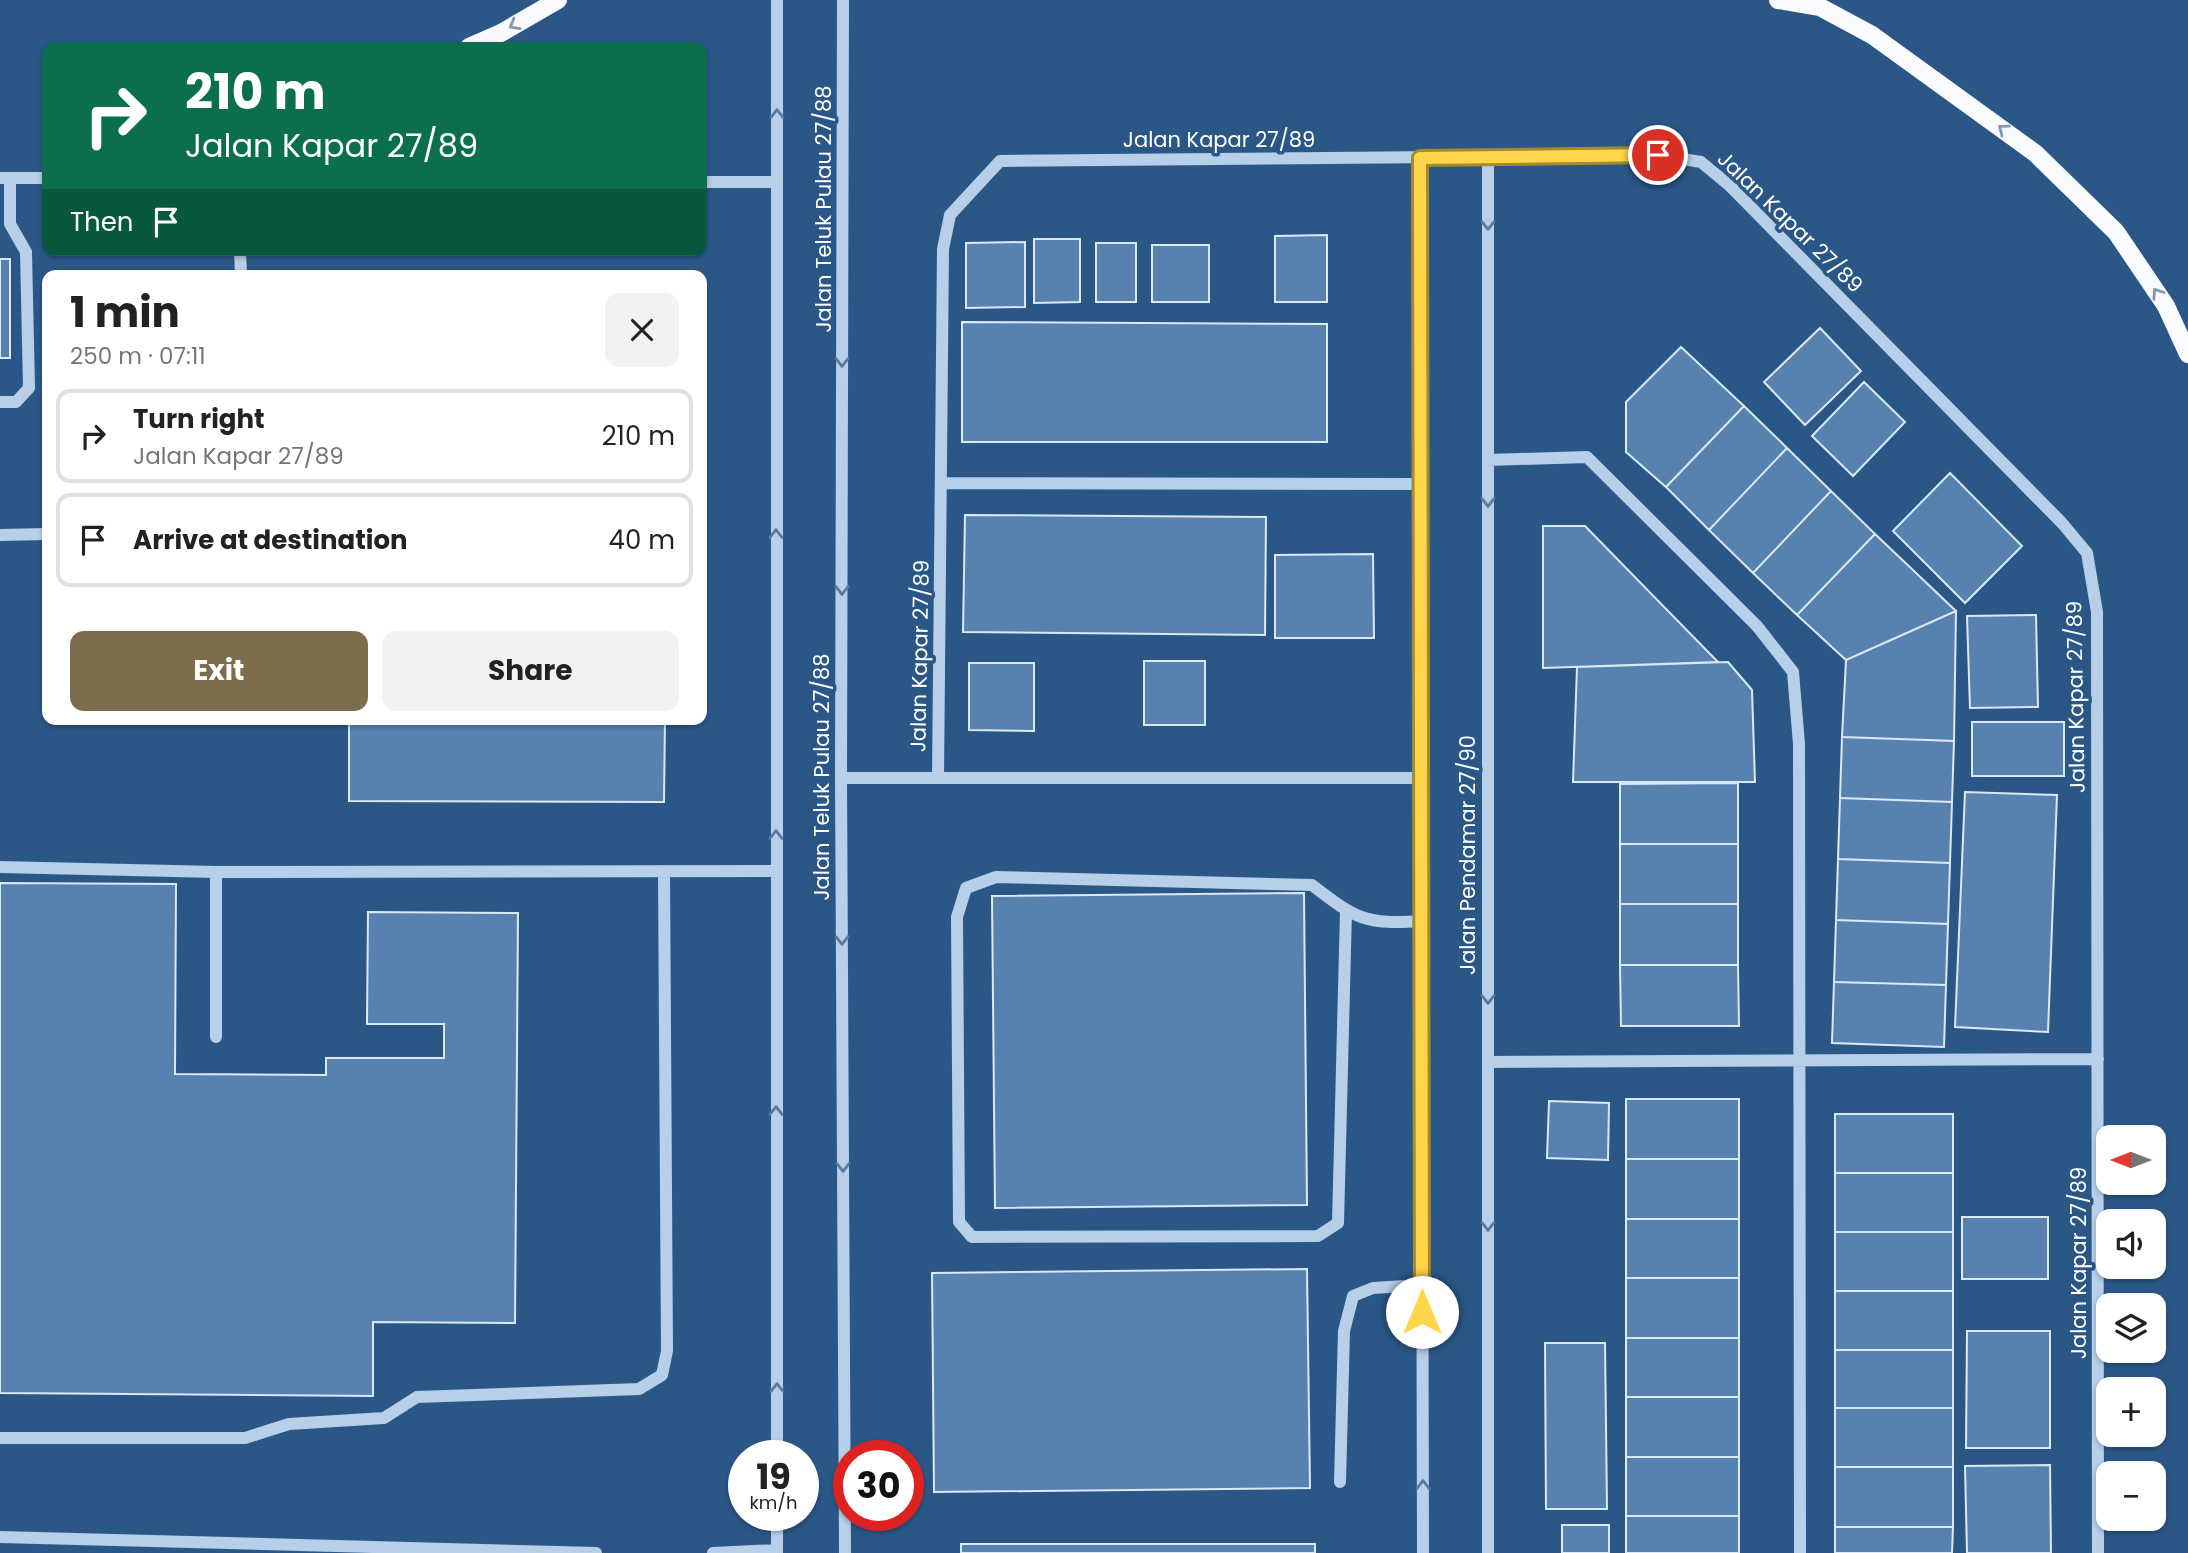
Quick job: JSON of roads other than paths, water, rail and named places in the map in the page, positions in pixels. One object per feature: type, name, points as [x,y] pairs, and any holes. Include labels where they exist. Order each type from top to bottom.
[{"type":"main road","points":[[480,42],[501,33],[558,0]]},
{"type":"main road","points":[[1778,0],[1819,7],[1872,35],[2035,153],[2116,232],[2166,306],[2188,354]]},
{"type":"street","points":[[777,0],[777,1440]]},
{"type":"street","name":"Jalan Teluk Pulau 27/88","points":[[843,0],[841,778],[845,1553]]},
{"type":"street","name":"Jalan Kapar 27/89","points":[[938,778],[943,249],[950,215],[1000,161],[1658,155],[1702,162],[1730,186],[2035,493],[2087,553],[2097,612],[2098,1553]]},
{"type":"street","name":"Jalan Pendamar 27/90","points":[[1488,157],[1488,1553]]},
{"type":"street","points":[[1420,158],[1423,1553]]},
{"type":"street","points":[[0,402],[16,402],[29,388],[26,252],[10,225],[5,178],[42,178]]},
{"type":"street","points":[[707,181],[776,182]]},
{"type":"street","points":[[1488,460],[1587,457],[1757,626],[1793,672],[1799,744],[1800,1553]]},
{"type":"street","points":[[941,483],[1420,484]]},
{"type":"street","points":[[0,535],[42,534]]},
{"type":"street","points":[[841,778],[1421,778]]},
{"type":"street","points":[[0,867],[216,872],[776,871]]},
{"type":"street","points":[[0,1438],[245,1438],[289,1424],[384,1418],[417,1397],[639,1389],[662,1375],[667,1351],[664,871]]},
{"type":"street","points":[[216,872],[216,1037]]},
{"type":"street","points":[[1346,911],[1338,1223],[1318,1236],[972,1237],[959,1222],[957,917],[966,888],[996,877],[1311,885],[1346,911],[1380,924],[1422,921]]},
{"type":"street","points":[[1488,1062],[2098,1059]]},
{"type":"street","points":[[1340,1482],[1344,1331],[1353,1296],[1373,1288],[1422,1286]]},
{"type":"street","points":[[713,1553],[777,1551],[777,1531]]},
{"type":"street","points":[[0,1537],[588,1553]]}]
